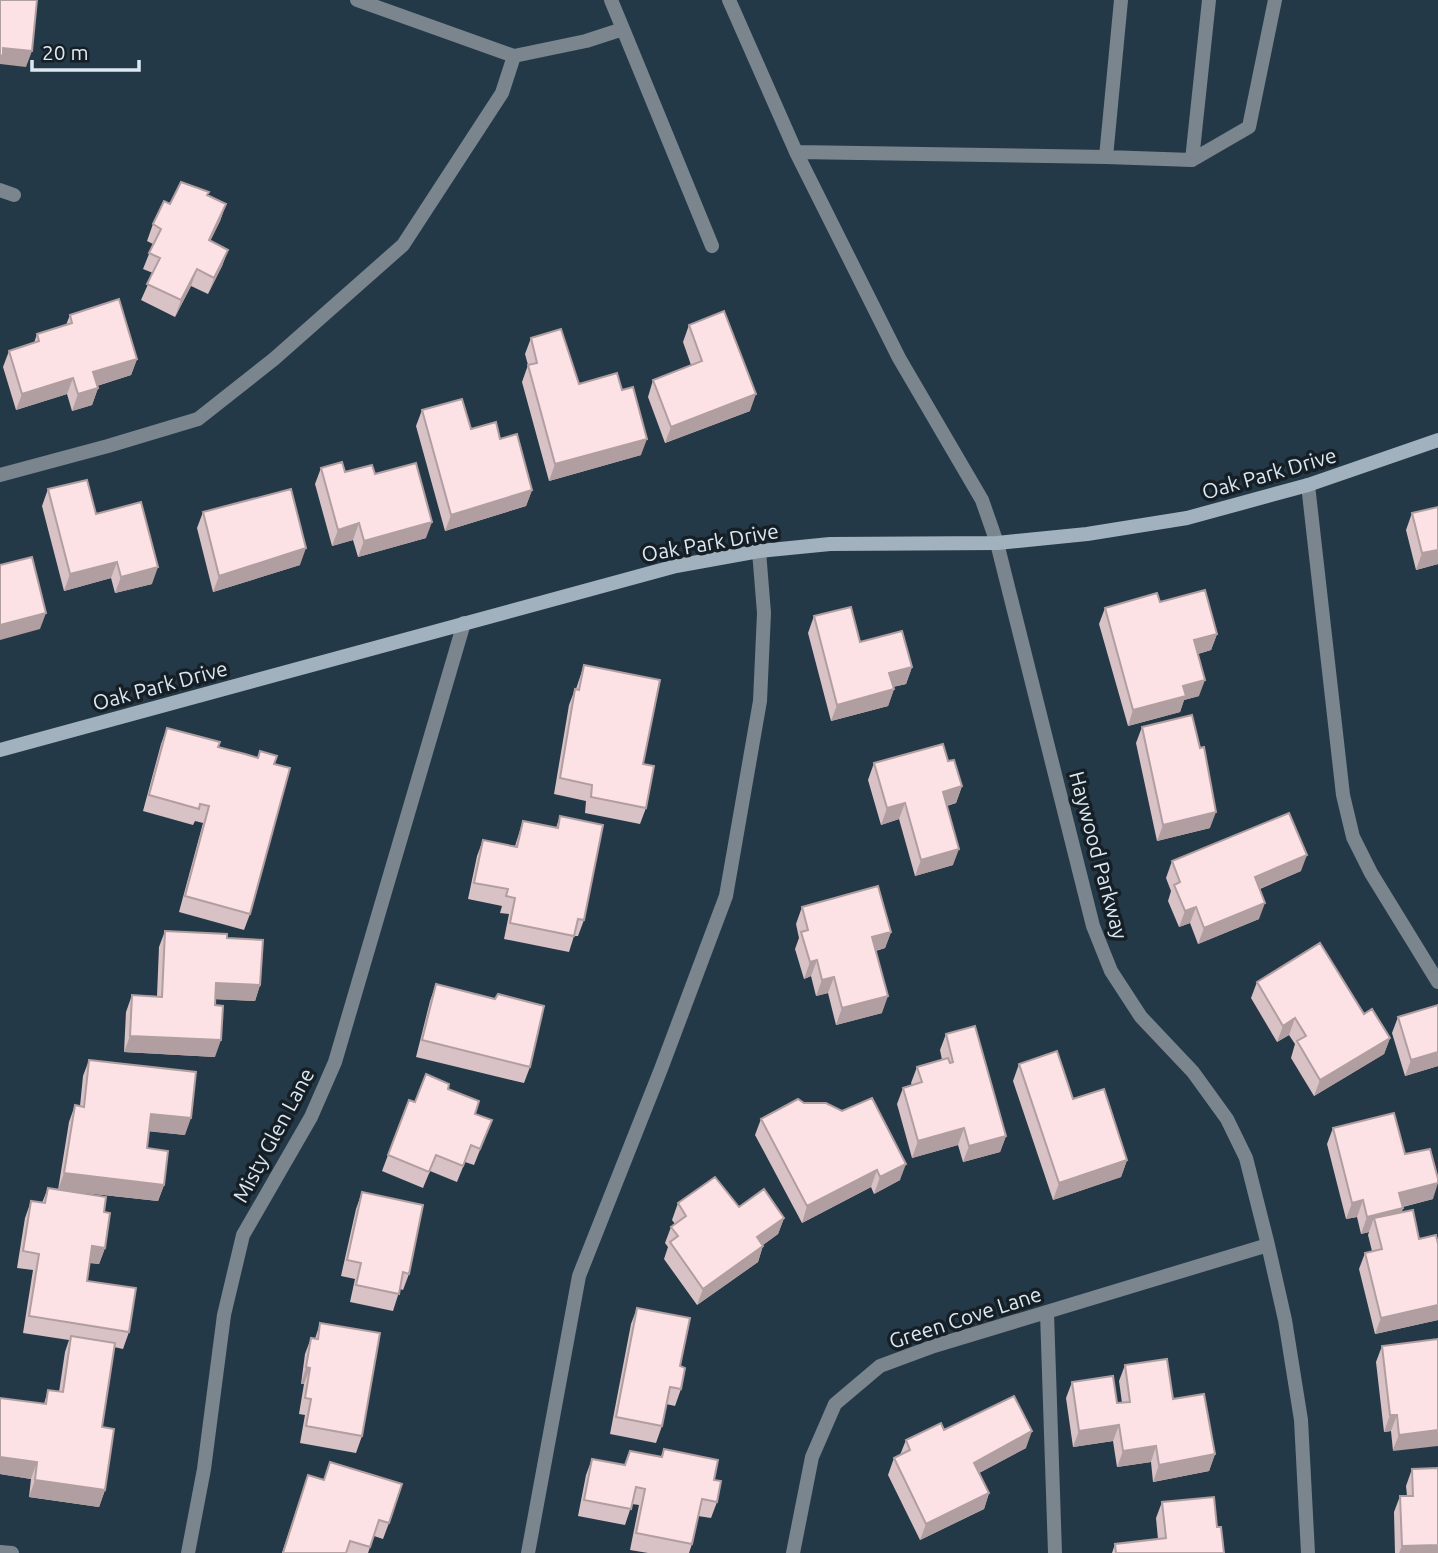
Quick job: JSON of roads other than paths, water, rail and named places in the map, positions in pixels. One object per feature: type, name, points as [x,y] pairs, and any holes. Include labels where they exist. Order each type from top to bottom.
[{"type":"street","points":[[357,0],[514,56],[586,41],[623,29]]},
{"type":"street","points":[[611,0],[712,246]]},
{"type":"street","name":"Haywood Parkway","points":[[729,0],[796,152],[899,358],[982,500],[997,543],[1093,926],[1111,971],[1141,1017],[1193,1072],[1227,1119],[1246,1158],[1285,1320],[1301,1420],[1308,1553]]},
{"type":"street","points":[[1107,157],[1121,0]]},
{"type":"street","points":[[1192,160],[1209,0]]},
{"type":"street","points":[[796,152],[1192,160],[1249,127],[1275,0]]},
{"type":"street","points":[[0,475],[198,419],[274,359],[402,245],[502,93],[514,56]]},
{"type":"street","name":"Oak Park Drive","points":[[0,750],[676,566],[759,551],[830,544],[997,543],[1087,534],[1187,518],[1308,485],[1438,440]]},
{"type":"street","points":[[1308,485],[1343,794],[1353,837],[1371,873],[1438,982]]},
{"type":"street","points":[[528,1553],[579,1276],[726,896],[760,701],[764,612],[759,551]]},
{"type":"street","name":"Misty Glen Lane","points":[[188,1553],[204,1469],[224,1315],[243,1235],[312,1117],[335,1062],[464,623]]},
{"type":"street","name":"Green Cove Lane","points":[[793,1553],[812,1457],[835,1404],[880,1366],[934,1346],[1268,1245]]},
{"type":"street","points":[[1047,1312],[1055,1553]]},
{"type":"street","points":[[0,1552],[12,1553]]}]
